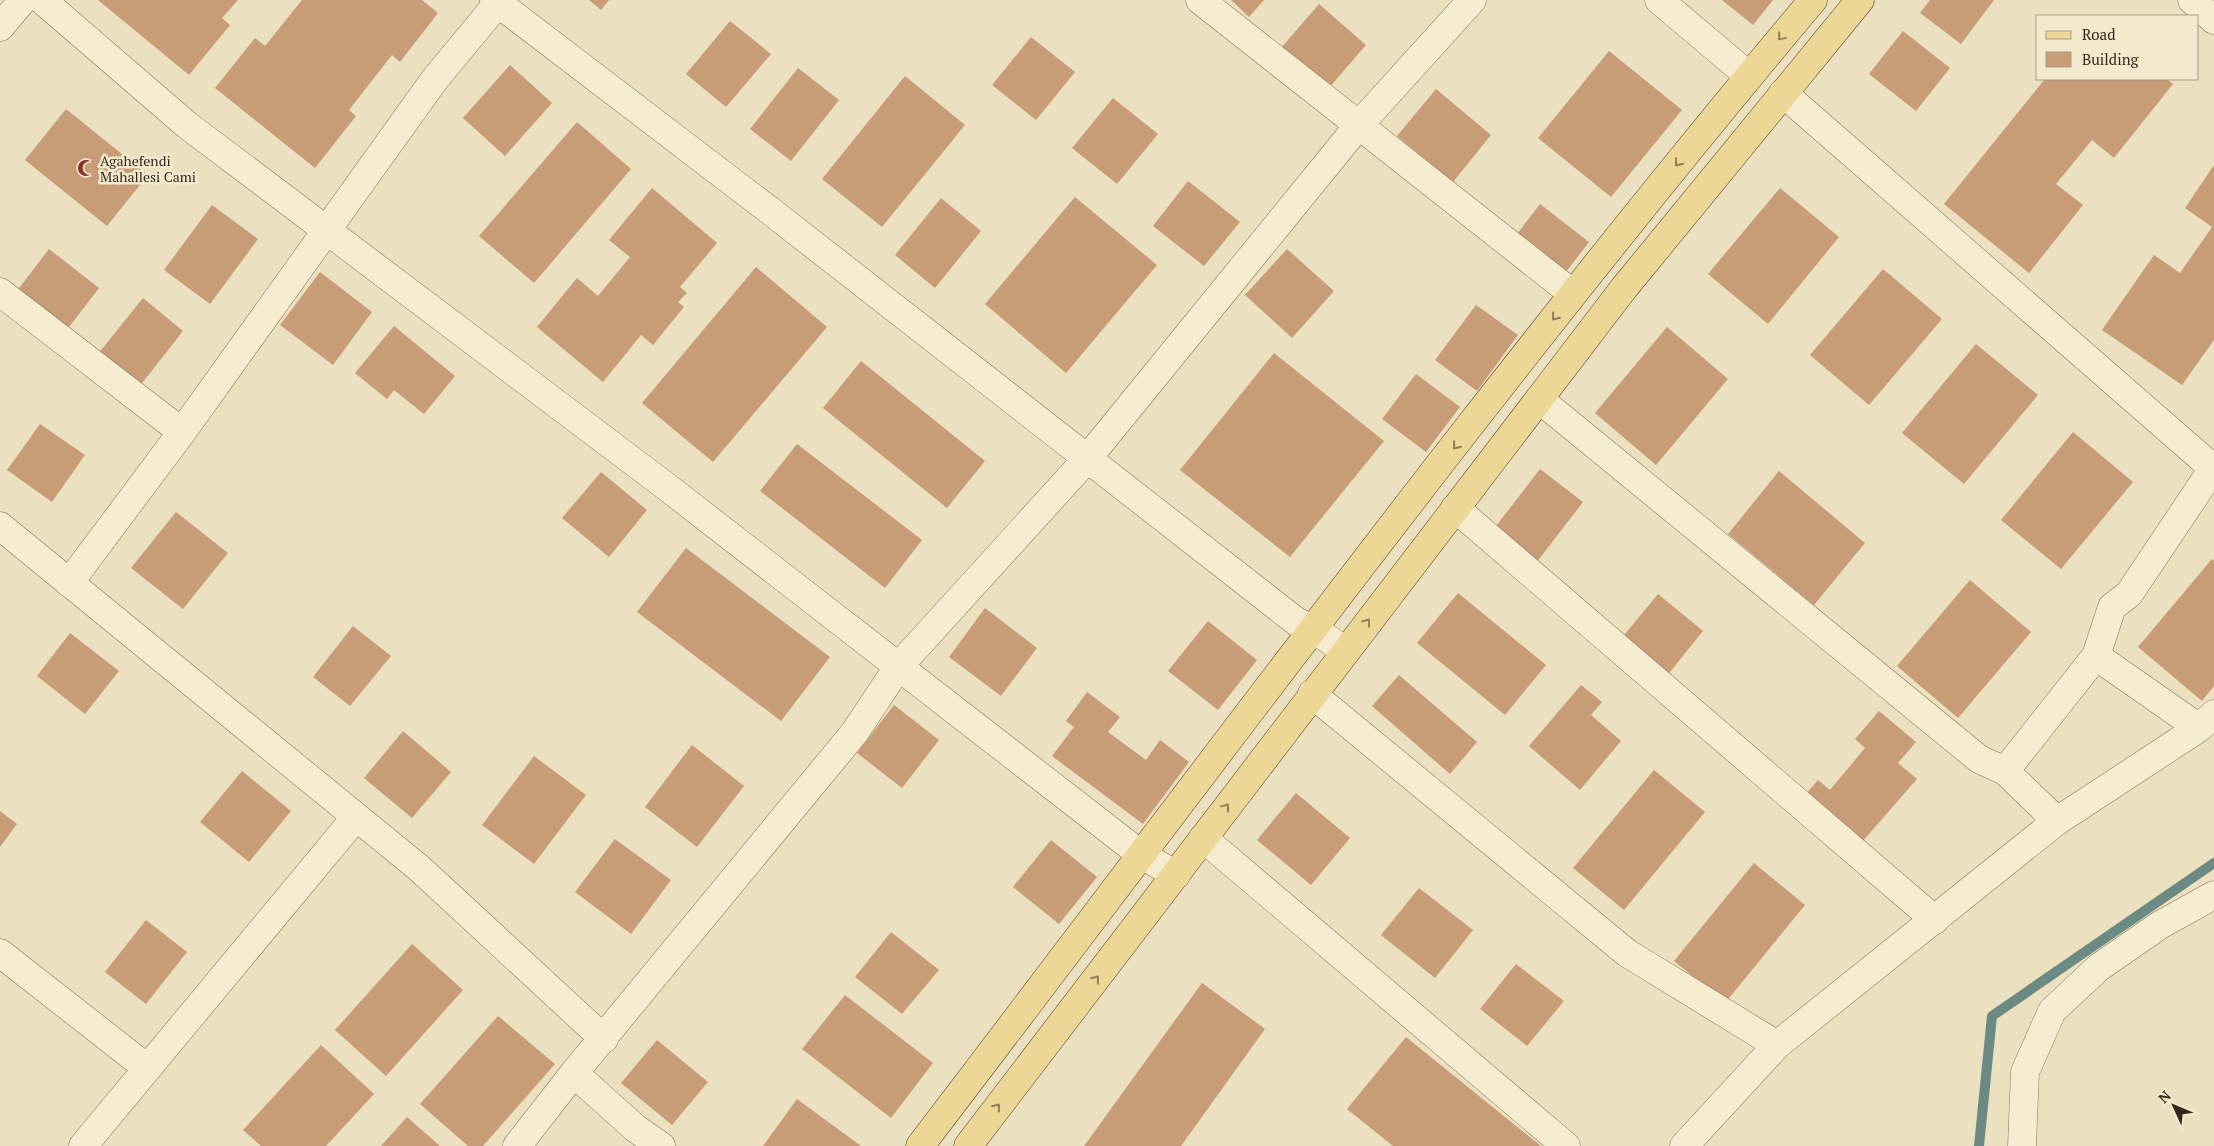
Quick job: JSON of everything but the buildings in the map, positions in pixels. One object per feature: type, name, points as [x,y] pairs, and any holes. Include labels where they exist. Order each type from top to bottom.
[{"type":"main road","points":[[920,1146],[1314,629],[1573,294],[1749,76],[1813,0]]},
{"type":"main road","points":[[968,1146],[1624,288],[1860,0]]},
{"type":"street","points":[[0,27],[23,0]]},
{"type":"street","points":[[42,0],[187,125],[663,484],[1138,854],[1143,854],[1176,875]]},
{"type":"street","points":[[1200,0],[1573,294]]},
{"type":"street","points":[[517,1146],[574,1073],[604,1039],[855,732],[898,667],[1087,459],[1358,126],[1472,0]]},
{"type":"street","points":[[1659,0],[1749,76]]},
{"type":"street","points":[[2192,0],[2214,20]]},
{"type":"street","points":[[69,583],[182,432],[435,79],[496,2],[773,213],[1297,622],[1314,629],[1345,651]]},
{"type":"street","points":[[1783,94],[2214,468],[2130,594],[2112,607],[2096,656],[2005,771]]},
{"type":"street","points":[[0,292],[182,432]]},
{"type":"street","points":[[1539,399],[1979,759],[2005,771],[2057,822]]},
{"type":"street","points":[[1456,508],[1935,920]]},
{"type":"street","points":[[0,526],[419,868],[604,1039]]},
{"type":"street","points":[[1684,1146],[1777,1045],[2057,822],[2206,721],[2096,656]]},
{"type":"street","points":[[1312,694],[1627,953],[1777,1045]]},
{"type":"street","points":[[83,1146],[356,817]]},
{"type":"street","points":[[1203,838],[1566,1146]]},
{"type":"street","points":[[2022,1146],[2025,1072],[2052,1011],[2098,968],[2160,925],[2214,895]]},
{"type":"street","points":[[0,953],[148,1068]]},
{"type":"street","points":[[574,1073],[635,1128],[661,1146]]},
{"type":"waterway","points":[[1979,1146],[1992,1016],[2214,863]]},
{"type":"place","name":"Agahefendi Mahallesi Cami","points":[[86,168]]}]
